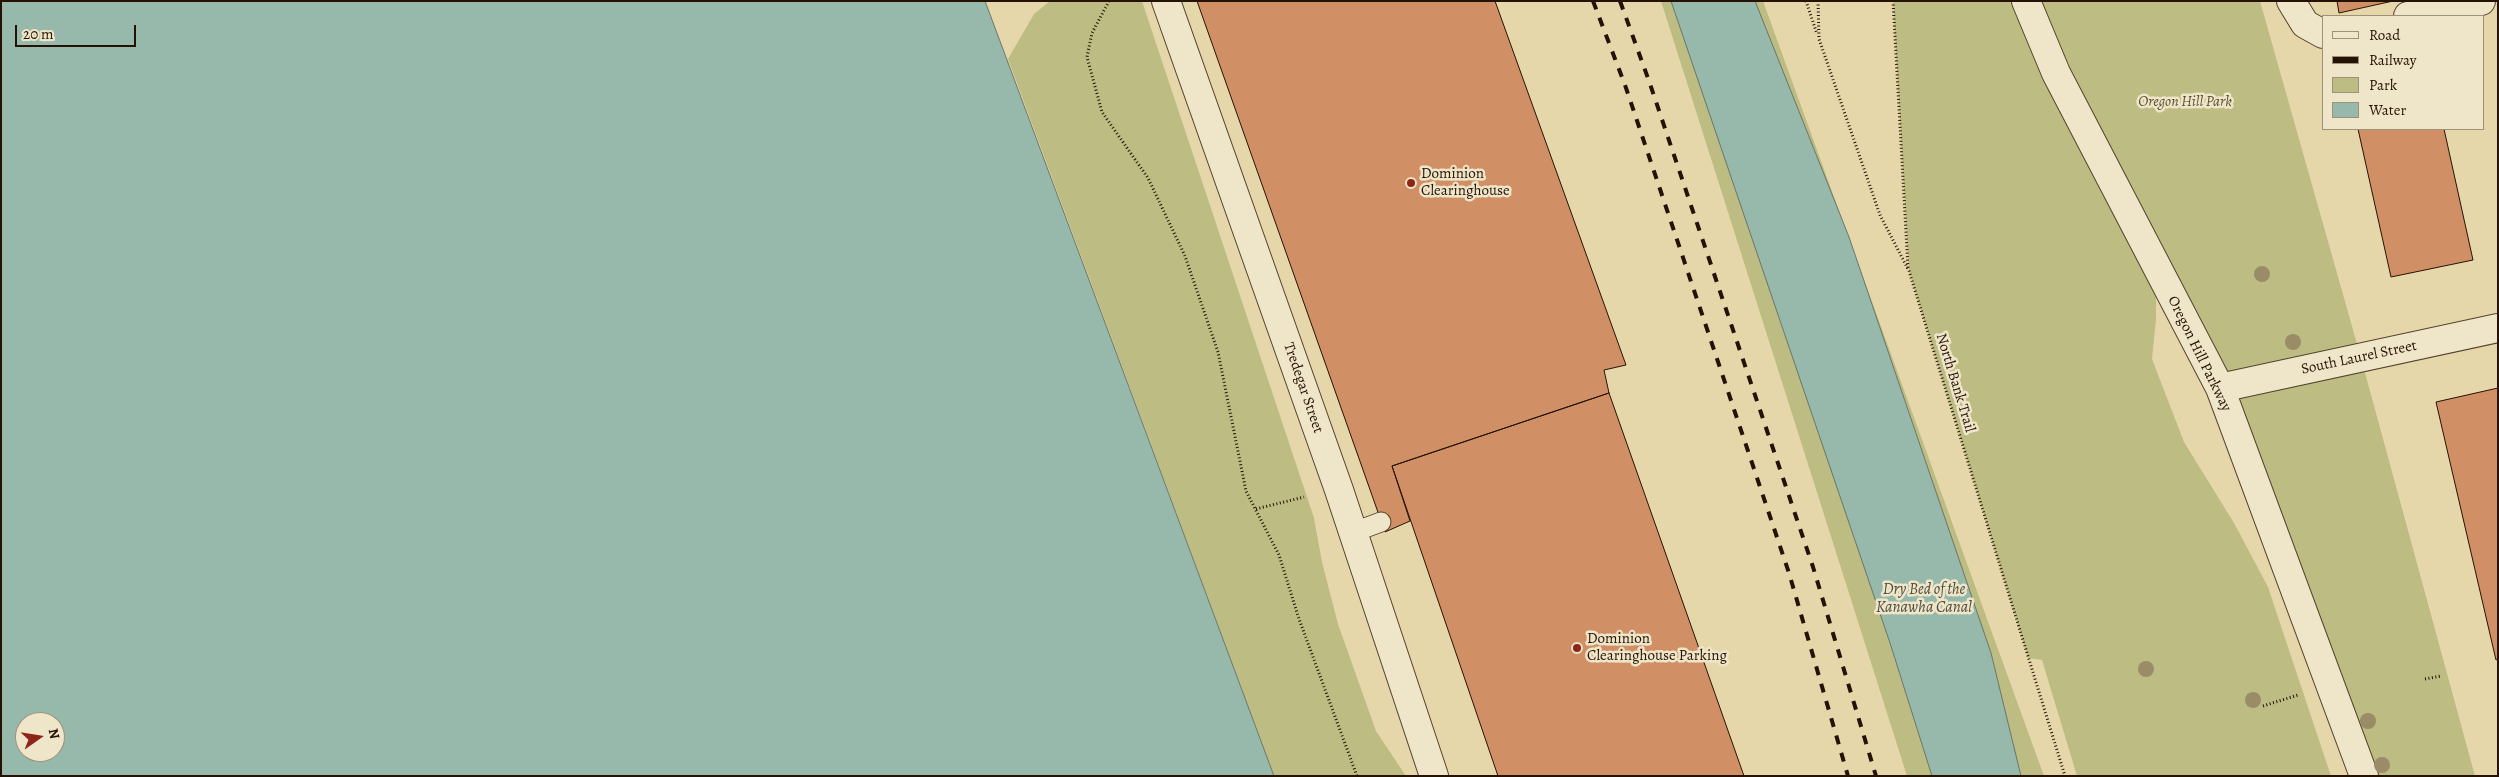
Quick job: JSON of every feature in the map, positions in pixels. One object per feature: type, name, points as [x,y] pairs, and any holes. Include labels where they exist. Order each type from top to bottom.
[{"type":"street","name":"Tredegar Street","points":[[1166,1],[1354,532],[1434,776]]},
{"type":"street","name":"Oregon Hill Parkway","points":[[2026,1],[2056,73],[2220,388],[2364,776]]},
{"type":"street","points":[[2291,1],[2305,24],[2322,33]]},
{"type":"street","points":[[2413,15],[2480,1]]},
{"type":"street","name":"South Laurel Street","points":[[2220,388],[2498,328]]},
{"type":"lane","points":[[1354,532],[1381,522]]},
{"type":"path","points":[[1109,1],[1092,33],[1088,57],[1102,112],[1148,178],[1185,256],[1218,352],[1246,491],[1279,554],[1299,619],[1357,776]]},
{"type":"path","points":[[1806,1],[1819,39]]},
{"type":"path","name":"North Bank Trail","points":[[1818,1],[1819,39],[1880,215],[1909,271],[2064,776]]},
{"type":"path","points":[[1893,1],[1909,271]]},
{"type":"path","points":[[1256,509],[1307,496]]},
{"type":"path","points":[[2425,679],[2441,676]]},
{"type":"path","points":[[2263,706],[2305,693]]},
{"type":"green space","points":[[1050,1],[1142,1],[1314,518],[1322,562],[1338,624],[1376,731],[1406,776],[1274,776],[1008,59],[1034,14]]},
{"type":"green space","name":"Dry Bed of the Kanawha Canal","points":[[1661,1],[1763,1],[2044,776],[1907,776]]},
{"type":"green space","name":"Oregon Hill Park","points":[[1893,1],[2260,1],[2361,358],[2475,776],[2364,776],[2156,267],[2156,319],[2152,359],[2184,442],[2234,523],[2268,587],[2331,776],[2077,776],[2042,660],[2028,658],[1909,271]]},
{"type":"water","points":[[1,1],[985,1],[1274,776],[1,776]]},
{"type":"water","name":"Dry Bed of the Kanawha Canal","points":[[1671,1],[1755,1],[1849,237],[1991,653],[2021,776],[1932,776],[1890,643]]},
{"type":"building","name":"Dominion Clearinghouse","points":[[1197,1],[1495,1],[1626,365],[1604,370],[1609,393],[1392,466],[1410,521],[1385,532]]},
{"type":"building","points":[[2337,1],[2393,1],[2339,13]]},
{"type":"building","points":[[2358,130],[2444,130],[2473,260],[2391,277]]},
{"type":"building","points":[[2498,388],[2498,659],[2496,660],[2436,402]]},
{"type":"building","name":"Dominion Clearinghouse Parking","points":[[1609,393],[1744,776],[1498,776],[1392,466]]},
{"type":"railway","points":[[1593,1],[1625,85],[1789,573],[1848,776]]},
{"type":"railway","points":[[1620,1],[1649,81],[1813,567],[1876,776]]},
{"type":"place","name":"Dominion Clearinghouse","points":[[1411,183]]},
{"type":"place","name":"Dominion Clearinghouse Parking","points":[[1577,648]]}]
